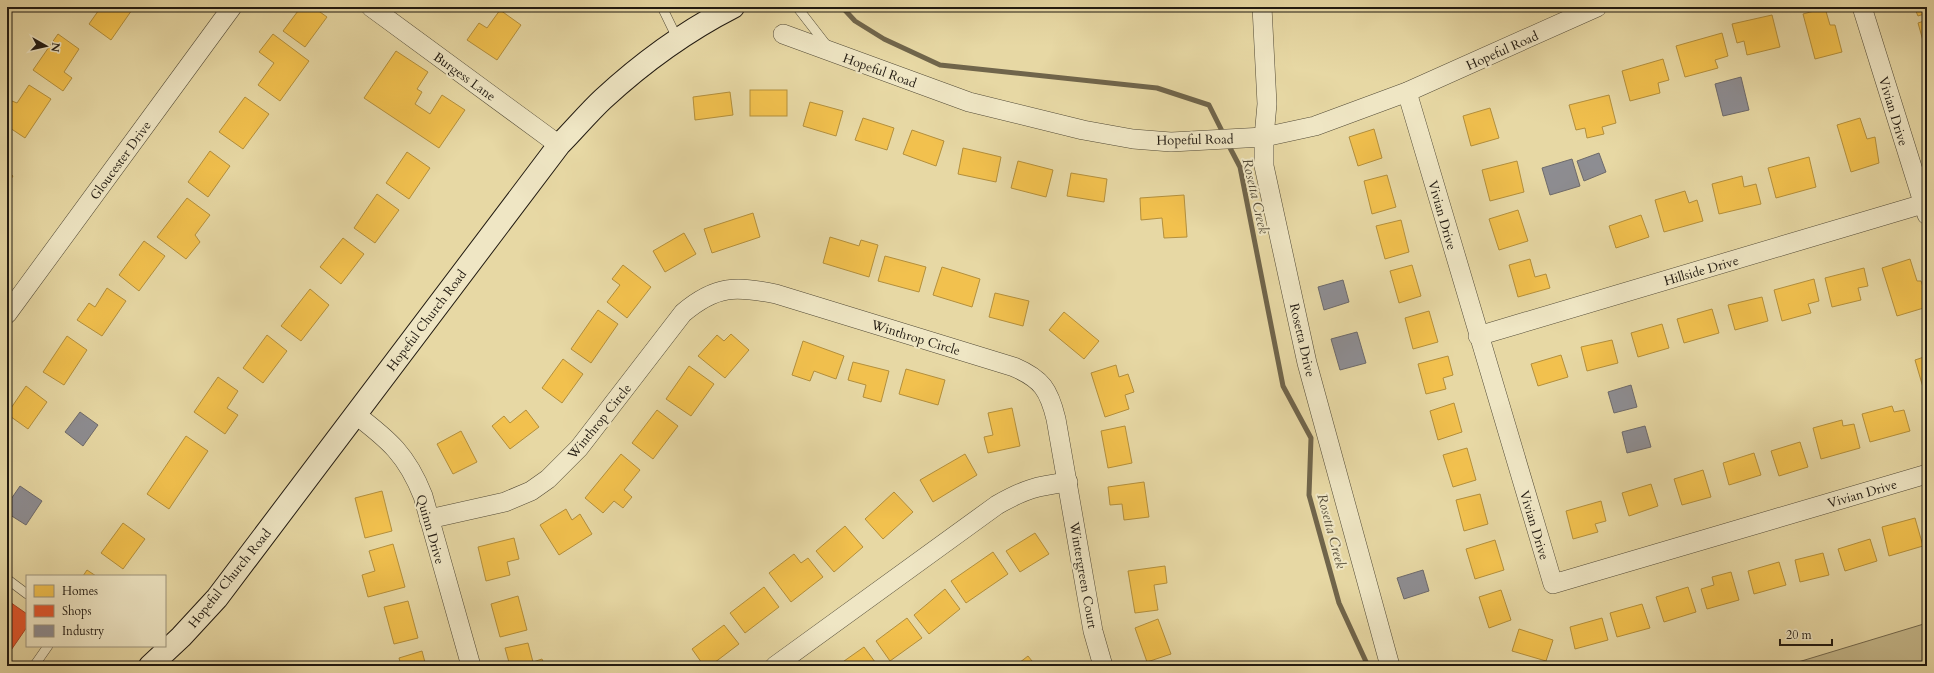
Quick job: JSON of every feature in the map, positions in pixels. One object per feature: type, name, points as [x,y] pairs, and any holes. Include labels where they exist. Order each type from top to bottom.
[{"type":"main road","name":"Hopeful Church Road","points":[[150,666],[181,637],[216,598],[559,145],[602,100],[632,74],[678,40],[733,7]]},
{"type":"street","name":"Gloucester Drive","points":[[7,314],[232,7]]},
{"type":"street","name":"Burgess Lane","points":[[372,7],[559,145]]},
{"type":"street","name":"Rosetta Drive","points":[[1262,7],[1267,104],[1264,137],[1264,166],[1307,363],[1390,666]]},
{"type":"street","name":"Hopeful Road","points":[[783,34],[969,102],[1083,130],[1133,139],[1170,142],[1264,137],[1315,126],[1408,92],[1597,7]]},
{"type":"street","name":"Vivian Drive","points":[[1862,7],[1925,210]]},
{"type":"street","name":"Vivian Drive","points":[[1408,92],[1478,336],[1553,584],[1927,474]]},
{"type":"street","name":"Hillside Drive","points":[[1478,336],[1925,210]]},
{"type":"street","name":"Winthrop Circle","points":[[428,519],[505,502],[531,491],[548,479],[580,448],[683,313],[698,301],[714,293],[732,288],[752,289],[776,294],[1014,367],[1030,374],[1044,386],[1052,402],[1068,482]]},
{"type":"street","name":"Quinn Drive","points":[[355,414],[387,438],[403,455],[415,474],[423,496],[428,519],[471,666]]},
{"type":"street","points":[[775,666],[997,505],[1020,492],[1039,486],[1068,482]]},
{"type":"street","name":"Wintergreen Court","points":[[1068,482],[1093,631],[1103,666]]},
{"type":"lane","points":[[662,7],[678,40]]},
{"type":"lane","points":[[797,7],[833,53]]},
{"type":"lane","points":[[7,580],[26,593]]},
{"type":"lane","points":[[34,666],[47,647]]},
{"type":"shaded area","points":[[1927,623],[1927,666],[1785,666]]},
{"type":"building: Homes","points":[[101,7],[134,7],[111,40],[89,24]]},
{"type":"building: Homes","points":[[301,7],[313,7],[327,17],[305,47],[283,31]]},
{"type":"building: Homes","points":[[1914,7],[1927,7],[1927,13],[1918,16]]},
{"type":"building: Homes","points":[[1825,8],[1830,25],[1835,25],[1842,52],[1815,59],[1803,14]]},
{"type":"building: Homes","points":[[500,10],[521,25],[497,60],[467,40],[479,23],[487,28]]},
{"type":"building: Homes","points":[[1772,15],[1780,47],[1747,55],[1744,41],[1737,43],[1732,24]]},
{"type":"building: Homes","points":[[1927,20],[1927,55],[1918,23]]},
{"type":"building: Homes","points":[[1722,33],[1728,56],[1715,60],[1718,68],[1685,77],[1676,46]]},
{"type":"building: Homes","points":[[58,34],[79,49],[64,72],[72,78],[63,91],[33,70]]},
{"type":"building: Homes","points":[[273,34],[309,61],[280,101],[258,85],[274,63],[259,52]]},
{"type":"building: Homes","points":[[396,51],[428,72],[417,89],[422,92],[415,104],[430,114],[442,95],[465,110],[439,148],[364,98]]},
{"type":"building: Homes","points":[[1663,59],[1669,80],[1658,83],[1660,93],[1630,101],[1622,71]]},
{"type":"building: Homes","points":[[29,85],[51,99],[25,138],[7,126],[7,99],[17,103]]},
{"type":"building: Homes","points":[[750,90],[787,90],[787,116],[750,116]]},
{"type":"building: Homes","points":[[730,92],[733,115],[695,120],[693,97]]},
{"type":"building: Homes","points":[[1609,95],[1616,123],[1602,127],[1604,134],[1587,138],[1585,128],[1576,130],[1569,105]]},
{"type":"building: Homes","points":[[245,97],[269,114],[243,149],[219,132]]},
{"type":"building: Homes","points":[[810,102],[843,111],[836,136],[803,126]]},
{"type":"building: Homes","points":[[1490,108],[1499,138],[1471,146],[1463,116]]},
{"type":"building: Homes","points":[[863,118],[894,128],[887,150],[855,140]]},
{"type":"building: Homes","points":[[1860,118],[1867,139],[1875,137],[1879,163],[1851,172],[1837,125]]},
{"type":"building: Homes","points":[[1374,129],[1382,158],[1358,166],[1349,137]]},
{"type":"building: Homes","points":[[912,130],[944,141],[936,166],[903,154]]},
{"type":"building: Homes","points":[[963,148],[1001,157],[996,182],[958,174]]},
{"type":"building: Homes","points":[[210,151],[230,166],[208,197],[188,182]]},
{"type":"building: Homes","points":[[407,152],[430,168],[409,199],[386,183]]},
{"type":"building: Homes","points":[[1809,157],[1816,187],[1776,198],[1768,168]]},
{"type":"building: Homes","points":[[1018,161],[1053,170],[1046,197],[1011,188]]},
{"type":"building: Homes","points":[[1517,161],[1524,192],[1490,201],[1482,170]]},
{"type":"building: Homes","points":[[7,171],[13,176],[7,185]]},
{"type":"building: Homes","points":[[1071,173],[1107,179],[1104,202],[1067,196]]},
{"type":"building: Homes","points":[[1387,175],[1396,207],[1372,214],[1364,181]]},
{"type":"building: Homes","points":[[1742,176],[1744,187],[1756,184],[1761,204],[1719,214],[1712,184]]},
{"type":"building: Homes","points":[[1685,191],[1689,203],[1697,200],[1703,221],[1664,232],[1655,200]]},
{"type":"building: Homes","points":[[377,194],[399,210],[375,243],[354,228]]},
{"type":"building: Homes","points":[[1184,195],[1187,237],[1164,238],[1162,218],[1141,220],[1140,198]]},
{"type":"building: Homes","points":[[187,198],[210,215],[195,235],[200,242],[186,259],[157,237]]},
{"type":"building: Homes","points":[[1518,210],[1528,241],[1499,250],[1489,219]]},
{"type":"building: Homes","points":[[753,213],[760,237],[712,253],[704,229]]},
{"type":"building: Homes","points":[[1641,215],[1649,237],[1616,248],[1609,226]]},
{"type":"building: Homes","points":[[1401,220],[1409,252],[1385,259],[1376,226]]},
{"type":"building: Homes","points":[[684,233],[696,254],[665,272],[653,251]]},
{"type":"building: Homes","points":[[830,237],[859,246],[861,240],[878,245],[869,277],[823,263]]},
{"type":"building: Homes","points":[[343,238],[364,254],[341,284],[320,267]]},
{"type":"building: Homes","points":[[144,241],[165,256],[139,291],[119,275]]},
{"type":"building: Homes","points":[[885,256],[926,267],[919,292],[878,281]]},
{"type":"building: Homes","points":[[1530,259],[1535,277],[1546,274],[1550,288],[1518,297],[1509,265]]},
{"type":"building: Homes","points":[[1910,259],[1917,281],[1921,281],[1927,299],[1927,307],[1897,316],[1882,268]]},
{"type":"building: Homes","points":[[623,265],[651,287],[627,318],[607,302],[620,285],[612,279]]},
{"type":"building: Homes","points":[[1412,265],[1421,296],[1399,303],[1390,271]]},
{"type":"building: Homes","points":[[942,267],[980,279],[972,307],[933,295]]},
{"type":"building: Homes","points":[[1864,268],[1868,286],[1858,288],[1861,300],[1832,307],[1825,278]]},
{"type":"building: Homes","points":[[1814,279],[1819,301],[1808,304],[1811,313],[1782,321],[1774,290]]},
{"type":"building: Homes","points":[[107,288],[126,301],[102,336],[77,320],[89,303],[95,307]]},
{"type":"building: Homes","points":[[310,289],[329,305],[301,341],[281,326]]},
{"type":"building: Homes","points":[[995,293],[1029,301],[1023,326],[989,317]]},
{"type":"building: Homes","points":[[1762,297],[1768,321],[1735,330],[1728,305]]},
{"type":"building: Homes","points":[[1712,309],[1719,333],[1684,343],[1677,319]]},
{"type":"building: Homes","points":[[598,310],[618,324],[591,363],[571,349]]},
{"type":"building: Homes","points":[[1429,311],[1438,342],[1413,349],[1405,318]]},
{"type":"building: Homes","points":[[1064,312],[1099,341],[1084,359],[1049,330]]},
{"type":"building: Homes","points":[[1662,324],[1669,348],[1638,357],[1631,333]]},
{"type":"building: Homes","points":[[731,334],[749,350],[725,378],[698,356],[717,335],[724,341]]},
{"type":"building: Homes","points":[[267,335],[287,351],[263,383],[243,368]]},
{"type":"building: Homes","points":[[67,336],[87,350],[64,385],[43,372]]},
{"type":"building: Homes","points":[[1612,340],[1618,363],[1587,371],[1581,347]]},
{"type":"building: Homes","points":[[803,341],[844,356],[836,379],[814,371],[810,381],[792,375]]},
{"type":"building: Homes","points":[[1561,355],[1568,377],[1538,386],[1531,364]]},
{"type":"building: Homes","points":[[1448,356],[1453,375],[1443,378],[1446,389],[1426,394],[1418,364]]},
{"type":"building: Homes","points":[[1927,356],[1927,401],[1915,360]]},
{"type":"building: Homes","points":[[563,359],[583,374],[562,403],[542,388]]},
{"type":"building: Homes","points":[[853,362],[889,371],[881,402],[863,397],[866,385],[848,380]]},
{"type":"building: Homes","points":[[1116,365],[1119,377],[1128,374],[1134,392],[1125,395],[1129,409],[1105,417],[1091,373]]},
{"type":"building: Homes","points":[[689,366],[714,384],[691,416],[666,399]]},
{"type":"building: Homes","points":[[906,369],[945,380],[938,405],[899,394]]},
{"type":"building: Homes","points":[[218,377],[238,391],[227,408],[238,415],[225,434],[194,412]]},
{"type":"building: Homes","points":[[26,386],[47,402],[28,429],[7,414]]},
{"type":"building: Homes","points":[[1454,403],[1462,432],[1438,440],[1430,411]]},
{"type":"building: Homes","points":[[1892,406],[1894,412],[1904,410],[1910,431],[1870,442],[1862,414]]},
{"type":"building: Homes","points":[[1012,408],[1020,446],[988,453],[984,437],[993,435],[988,413]]},
{"type":"building: Homes","points":[[526,410],[539,427],[510,449],[492,426],[504,416],[510,423]]},
{"type":"building: Homes","points":[[657,410],[678,426],[653,459],[632,443]]},
{"type":"building: Homes","points":[[1842,420],[1843,426],[1854,424],[1860,448],[1821,459],[1813,428]]},
{"type":"building: Homes","points":[[1125,426],[1132,463],[1108,468],[1101,431]]},
{"type":"building: Homes","points":[[461,431],[477,462],[453,474],[437,444]]},
{"type":"building: Homes","points":[[186,436],[208,451],[169,509],[147,494]]},
{"type":"building: Homes","points":[[1800,442],[1808,467],[1779,476],[1771,451]]},
{"type":"building: Homes","points":[[1467,448],[1476,480],[1453,487],[1443,455]]},
{"type":"building: Homes","points":[[1754,453],[1761,475],[1729,485],[1723,463]]},
{"type":"building: Homes","points":[[621,454],[640,470],[624,490],[632,497],[623,508],[614,501],[603,513],[585,498]]},
{"type":"building: Homes","points":[[965,454],[977,475],[933,502],[920,480]]},
{"type":"building: Homes","points":[[1703,470],[1711,497],[1682,505],[1674,479]]},
{"type":"building: Homes","points":[[1144,482],[1149,517],[1124,520],[1122,504],[1110,505],[1108,487]]},
{"type":"building: Homes","points":[[1651,484],[1658,506],[1629,516],[1622,493]]},
{"type":"building: Homes","points":[[382,491],[392,531],[365,538],[355,498]]},
{"type":"building: Homes","points":[[894,492],[913,512],[883,539],[865,519]]},
{"type":"building: Homes","points":[[1480,494],[1488,524],[1464,531],[1456,500]]},
{"type":"building: Homes","points":[[1601,501],[1606,521],[1595,524],[1598,532],[1573,539],[1566,511]]},
{"type":"building: Homes","points":[[566,509],[572,520],[580,514],[592,534],[559,555],[540,525]]},
{"type":"building: Homes","points":[[1915,518],[1923,546],[1889,556],[1882,527]]},
{"type":"building: Homes","points":[[123,523],[145,539],[123,569],[101,553]]},
{"type":"building: Homes","points":[[845,526],[863,547],[834,572],[816,551]]},
{"type":"building: Homes","points":[[1035,533],[1049,554],[1020,572],[1006,551]]},
{"type":"building: Homes","points":[[514,538],[519,559],[507,562],[510,575],[486,581],[478,547]]},
{"type":"building: Homes","points":[[1870,539],[1877,561],[1845,571],[1838,549]]},
{"type":"building: Homes","points":[[1495,540],[1504,570],[1475,579],[1466,549]]},
{"type":"building: Homes","points":[[393,544],[405,587],[368,597],[362,575],[375,571],[369,551]]},
{"type":"building: Homes","points":[[993,552],[1008,574],[966,603],[951,581]]},
{"type":"building: Homes","points":[[1823,553],[1829,575],[1800,582],[1795,560]]},
{"type":"building: Homes","points":[[794,554],[801,563],[808,558],[823,577],[791,602],[769,573]]},
{"type":"building: Homes","points":[[1779,562],[1786,585],[1754,594],[1748,571]]},
{"type":"building: Homes","points":[[1165,566],[1167,583],[1154,585],[1158,610],[1135,613],[1128,571]]},
{"type":"building: Homes","points":[[87,570],[94,575],[84,575]]},
{"type":"building: Homes","points":[[1731,572],[1739,600],[1707,609],[1701,589],[1714,585],[1712,577]]},
{"type":"building: Homes","points":[[764,587],[779,607],[745,633],[730,613]]},
{"type":"building: Homes","points":[[1688,587],[1696,612],[1664,622],[1656,597]]},
{"type":"building: Homes","points":[[945,589],[960,609],[929,634],[914,615]]},
{"type":"building: Homes","points":[[1501,590],[1511,620],[1489,628],[1479,597]]},
{"type":"building: Homes","points":[[518,596],[527,630],[500,637],[491,604]]},
{"type":"building: Homes","points":[[408,601],[418,638],[394,644],[384,607]]},
{"type":"building: Homes","points":[[1642,604],[1650,628],[1617,637],[1610,613]]},
{"type":"building: Homes","points":[[907,618],[922,638],[890,661],[876,641]]},
{"type":"building: Homes","points":[[1602,618],[1608,640],[1575,649],[1570,627]]},
{"type":"building: Homes","points":[[1158,619],[1171,654],[1147,662],[1135,628]]},
{"type":"building: Homes","points":[[724,625],[739,644],[710,666],[704,666],[692,649]]},
{"type":"building: Homes","points":[[1519,629],[1553,640],[1546,661],[1512,651]]},
{"type":"building: Homes","points":[[528,643],[533,662],[542,659],[545,666],[510,666],[505,648]]},
{"type":"building: Homes","points":[[864,647],[878,666],[837,666]]},
{"type":"building: Homes","points":[[422,651],[426,666],[401,666],[399,658]]},
{"type":"building: Homes","points":[[1028,656],[1036,666],[1015,666]]},
{"type":"building: Shops","points":[[7,600],[26,613],[26,628],[7,656]]},
{"type":"building: Industry","points":[[1741,77],[1749,110],[1723,116],[1715,84]]},
{"type":"building: Industry","points":[[1599,153],[1606,172],[1584,181],[1577,161]]},
{"type":"building: Industry","points":[[1572,159],[1580,186],[1550,195],[1542,168]]},
{"type":"building: Industry","points":[[1343,280],[1349,302],[1324,310],[1318,287]]},
{"type":"building: Industry","points":[[1357,332],[1366,363],[1340,370],[1331,339]]},
{"type":"building: Industry","points":[[1631,385],[1637,407],[1614,413],[1608,392]]},
{"type":"building: Industry","points":[[80,412],[98,425],[83,446],[65,432]]},
{"type":"building: Industry","points":[[1645,426],[1651,447],[1627,453],[1622,432]]},
{"type":"building: Industry","points":[[20,486],[42,501],[26,525],[7,513],[7,505]]},
{"type":"building: Industry","points":[[1423,570],[1429,591],[1404,599],[1397,578]]},
{"type":"waterway","name":"Rosetta Creek","points":[[842,7],[855,21],[884,39],[940,65],[1157,88],[1209,105],[1224,135]]},
{"type":"waterway","name":"Rosetta Creek","points":[[1228,144],[1240,167],[1283,386],[1311,438],[1309,495],[1339,603],[1368,666]]}]
